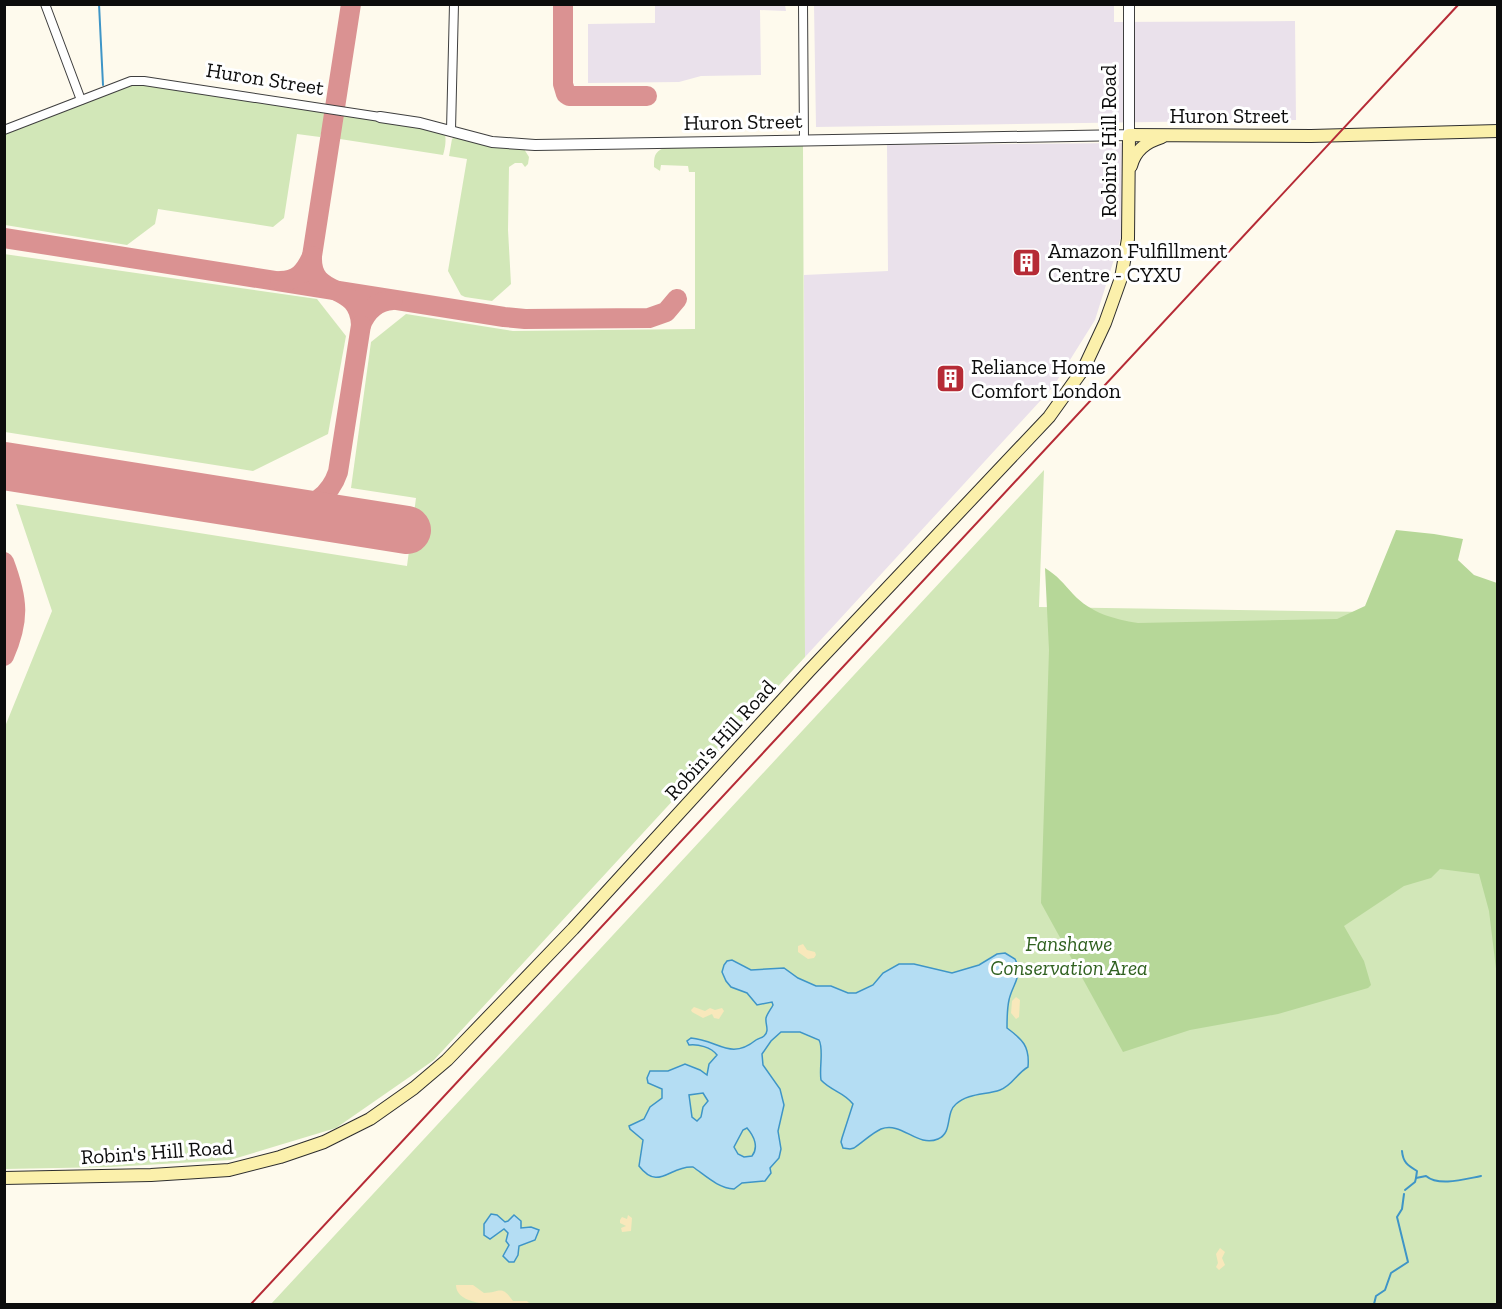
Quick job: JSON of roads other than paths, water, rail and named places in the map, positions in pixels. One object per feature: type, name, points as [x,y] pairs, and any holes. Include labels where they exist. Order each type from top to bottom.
[{"type":"main road","name":"Huron Street","points":[[1129,135],[1311,136],[1497,131]]},
{"type":"main road","name":"Robin's Hill Road","points":[[4,1178],[142,1175],[229,1170],[280,1158],[324,1142],[370,1119],[414,1088],[447,1060],[573,929],[809,671],[1049,417],[1084,368],[1105,323],[1121,278],[1128,239],[1129,135]]},
{"type":"main road","points":[[1128,173],[1133,157],[1141,148],[1168,135]]},
{"type":"street","points":[[45,4],[81,100]]},
{"type":"street","points":[[451,130],[454,4]]},
{"type":"street","points":[[803,4],[804,141]]},
{"type":"street","name":"Robin's Hill Road","points":[[1129,4],[1129,135]]},
{"type":"street","name":"Huron Street","points":[[4,130],[130,81],[144,81],[380,117],[451,130],[492,142],[535,145],[1129,135]]},
{"type":"water","points":[[1005,953],[1015,959],[1017,965],[1018,975],[1008,1003],[1007,1028],[1024,1044],[1028,1054],[1028,1067],[1004,1088],[966,1098],[956,1104],[951,1112],[946,1132],[938,1139],[923,1140],[896,1128],[889,1128],[881,1129],[854,1148],[843,1148],[841,1142],[853,1104],[821,1080],[819,1040],[800,1032],[781,1032],[762,1054],[763,1065],[780,1089],[784,1105],[778,1131],[781,1149],[779,1158],[770,1168],[771,1173],[765,1181],[742,1183],[734,1189],[717,1184],[693,1167],[685,1167],[665,1176],[653,1177],[639,1166],[643,1140],[629,1126],[644,1119],[650,1107],[662,1098],[662,1089],[648,1083],[647,1078],[650,1071],[668,1071],[685,1064],[707,1075],[709,1064],[717,1055],[704,1047],[689,1045],[687,1041],[691,1038],[724,1048],[739,1049],[763,1037],[767,1032],[766,1018],[773,1005],[772,1002],[757,1005],[747,993],[731,987],[722,972],[727,961],[732,960],[751,970],[784,968],[798,978],[816,986],[831,986],[848,993],[856,993],[873,985],[883,973],[899,964],[914,964],[952,973],[979,965],[997,954]],"holes":[[[703,1093],[708,1101],[697,1121],[692,1117],[689,1095]],[[747,1128],[754,1138],[755,1149],[752,1156],[744,1157],[738,1154],[734,1147],[743,1130]]]},
{"type":"water","points":[[491,1214],[497,1215],[505,1222],[514,1215],[521,1221],[521,1228],[531,1227],[539,1230],[535,1240],[519,1246],[514,1262],[509,1262],[503,1256],[509,1245],[506,1241],[508,1233],[504,1229],[490,1239],[484,1235],[484,1224]]},
{"type":"waterway","points":[[99,4],[103,85]]},
{"type":"waterway","points":[[1402,1151],[1406,1163],[1417,1171],[1416,1178]]},
{"type":"waterway","points":[[1405,1190],[1415,1182],[1416,1178],[1426,1176],[1445,1182],[1481,1176]]},
{"type":"waterway","points":[[1374,1304],[1376,1296],[1385,1290],[1391,1273],[1408,1262],[1397,1217],[1402,1209],[1404,1194]]},
{"type":"railway","points":[[251,1304],[1459,4]]},
{"type":"place","name":"Amazon Fulfillment Centre - CYXU","points":[[1027,263]]},
{"type":"place","name":"Reliance Home Comfort London","points":[[950,379]]},
{"type":"park label","name":"Fanshawe Conservation Area","points":[[1069,956]]}]
